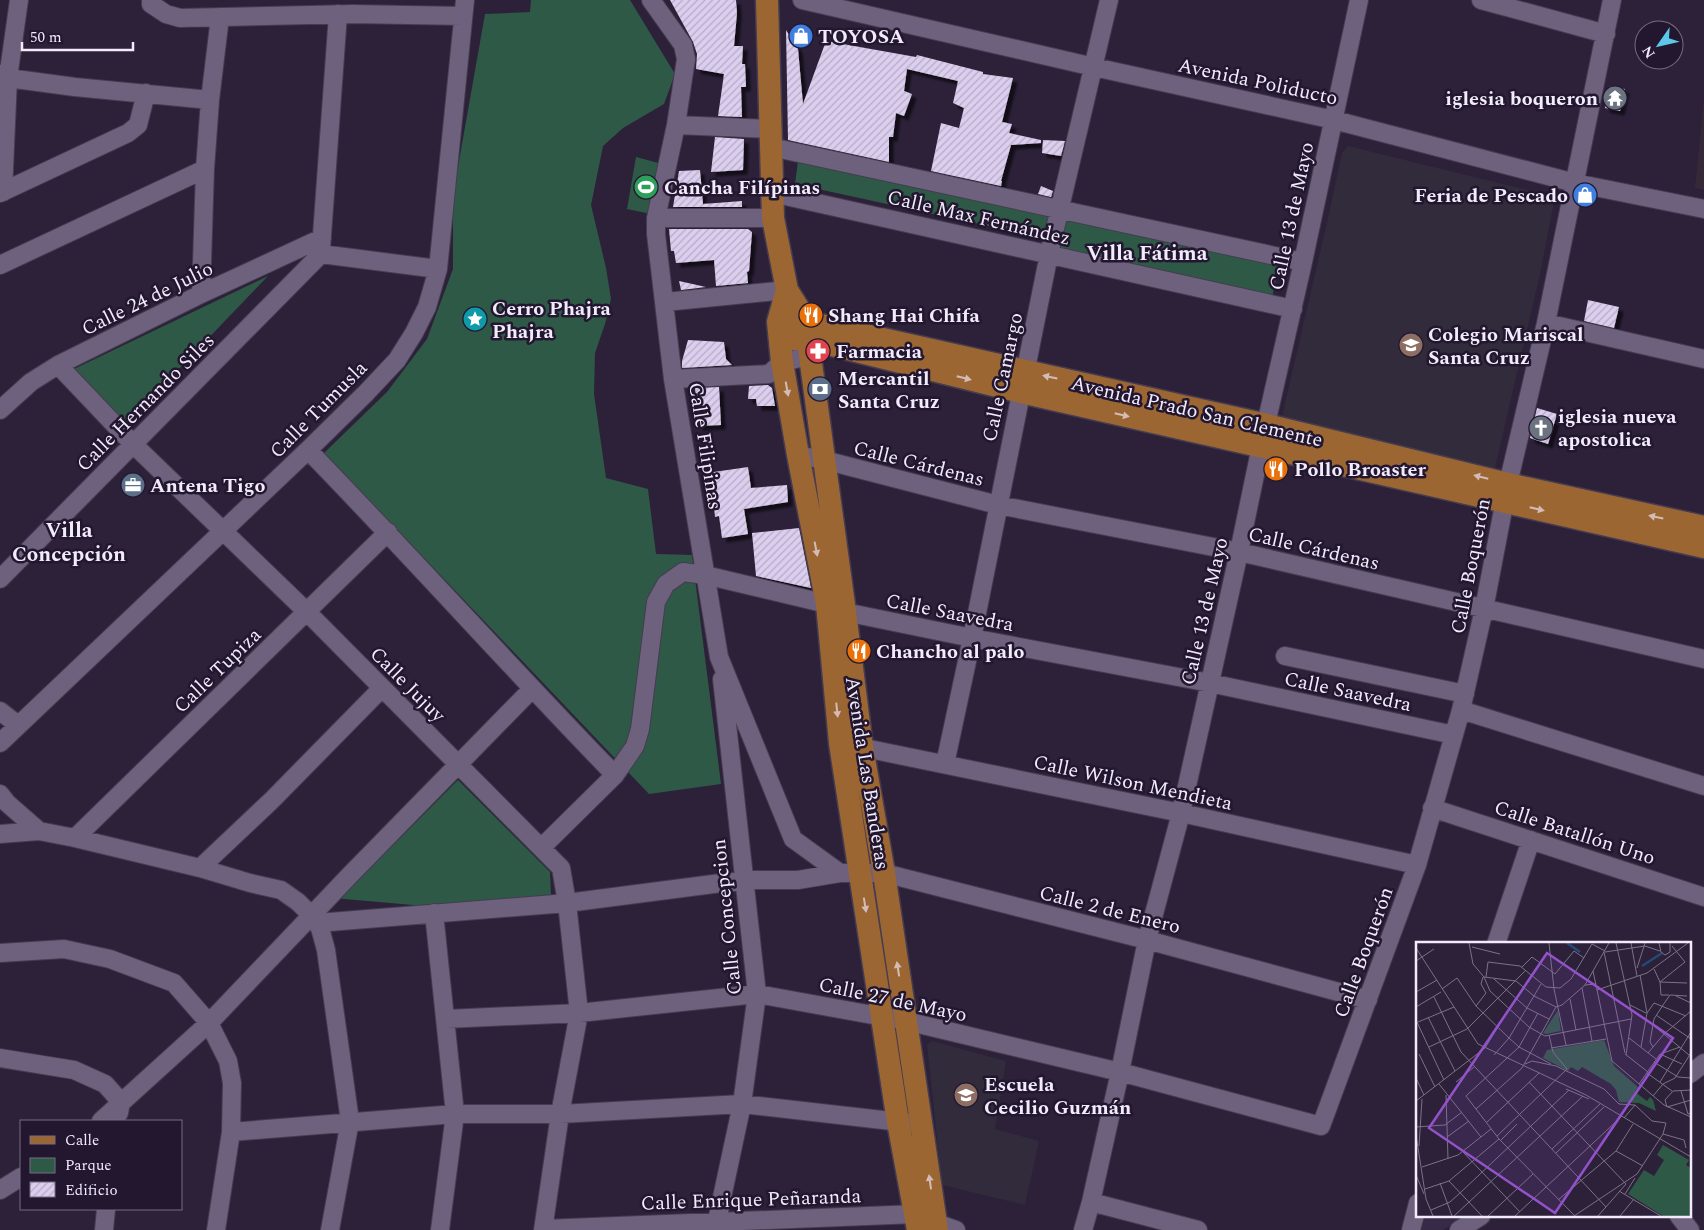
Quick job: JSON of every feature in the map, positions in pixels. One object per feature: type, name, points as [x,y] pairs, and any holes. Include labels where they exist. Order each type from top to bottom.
[{"type":"main road","name":"Avenida Las Banderas","points":[[766,0],[773,218],[787,290],[808,339],[824,460],[836,608],[851,745],[850,873],[882,1016],[898,1122],[933,1225]]},
{"type":"main road","name":"Avenida Las Banderas","points":[[787,290],[779,330],[782,362],[798,455],[836,608]]},
{"type":"main road","name":"Avenida Prado San Clemente","points":[[779,330],[808,339],[1024,382],[1264,436],[1506,493],[1704,547]]},
{"type":"main road","name":"Avenida Prado San Clemente","points":[[1506,493],[1704,527]]},
{"type":"main road","name":"Avenida Las Banderas","points":[[851,745],[884,873],[921,1124],[933,1225]]},
{"type":"street","points":[[19,0],[4,76],[2,193],[128,133],[138,125],[146,94]]},
{"type":"street","name":"Calle Filipinas","points":[[651,0],[683,45],[686,59],[676,125],[656,218],[673,379],[719,657],[792,840],[850,873]]},
{"type":"street","name":"Avenida Poliducto","points":[[802,0],[1334,120],[1575,182],[1704,209]]},
{"type":"street","name":"Calle Camargo","points":[[945,764],[1049,254],[1094,67],[1108,0]]},
{"type":"street","name":"Calle 13 de Mayo","points":[[1083,1230],[1120,1072],[1147,940],[1180,813],[1210,682],[1359,0]]},
{"type":"street","points":[[1480,0],[1606,34]]},
{"type":"street","name":"Calle Boquerón","points":[[1321,1126],[1417,865],[1463,702],[1484,609],[1506,493],[1546,324],[1612,0]]},
{"type":"street","points":[[149,1],[166,14],[180,18],[220,17],[247,8],[464,8]]},
{"type":"street","name":"Calle Tumusla","points":[[0,744],[308,450],[397,360],[427,307],[438,269],[464,8]]},
{"type":"street","points":[[348,9],[321,246],[438,269]]},
{"type":"street","points":[[201,294],[205,169],[210,100],[220,17]]},
{"type":"street","points":[[4,76],[75,87],[210,100]]},
{"type":"street","points":[[676,125],[771,138],[1060,209],[1303,262]]},
{"type":"street","points":[[0,265],[205,169]]},
{"type":"street","name":"Calle Max Fernández","points":[[772,192],[1293,309]]},
{"type":"street","points":[[656,218],[773,218]]},
{"type":"street","name":"Calle 24 de Julio","points":[[0,410],[31,382],[58,365],[201,294],[321,246]]},
{"type":"street","name":"Calle Hernando Siles","points":[[0,579],[133,444],[321,246]]},
{"type":"street","points":[[665,302],[787,290]]},
{"type":"street","points":[[1546,324],[1704,359]]},
{"type":"street","points":[[673,379],[769,374],[808,339]]},
{"type":"street","name":"Calle Jujuy","points":[[58,365],[133,444],[224,530],[542,847],[561,868],[566,903]]},
{"type":"street","points":[[308,450],[388,532],[532,689],[615,775]]},
{"type":"street","name":"Calle Cárdenas","points":[[798,455],[998,505],[1239,552],[1704,659]]},
{"type":"street","name":"Calle Tupiza","points":[[75,838],[388,532]]},
{"type":"street","name":"Calle Saavedra","points":[[542,847],[615,775],[635,746],[640,729],[656,602],[666,584],[683,572],[705,575],[836,608],[972,638],[1210,682],[1454,736]]},
{"type":"street","points":[[1285,656],[1463,702],[1704,786]]},
{"type":"street","name":"Calle Concepcion","points":[[716,1226],[742,1104],[757,994],[719,657]]},
{"type":"street","points":[[200,868],[272,800],[382,688]]},
{"type":"street","points":[[102,1120],[209,1023],[314,919],[458,764],[532,689]]},
{"type":"street","points":[[0,711],[18,725]]},
{"type":"street","name":"Calle Wilson Mendieta","points":[[851,745],[1180,813],[1417,865]]},
{"type":"street","points":[[0,794],[7,803],[39,831]]},
{"type":"street","name":"Calle Batallón Uno","points":[[1432,808],[1704,897]]},
{"type":"street","points":[[0,834],[39,831],[200,868],[281,890],[298,902],[314,919],[320,928],[326,950],[350,1121],[330,1230]]},
{"type":"street","points":[[1497,942],[1531,840]]},
{"type":"street","name":"Calle 2 de Enero","points":[[314,919],[434,913],[566,903],[744,880],[798,880],[850,873],[884,873],[1147,940],[1368,1000]]},
{"type":"street","points":[[543,1230],[560,1114],[579,1013],[566,903]]},
{"type":"street","points":[[434,913],[455,1114],[440,1230]]},
{"type":"street","points":[[0,953],[64,949],[110,959],[174,983],[209,1023],[228,1061],[232,1083],[231,1132],[216,1230]]},
{"type":"street","name":"Calle 27 de Mayo","points":[[446,1019],[579,1013],[757,994],[906,1021],[1120,1072],[1321,1126]]},
{"type":"street","points":[[0,1058],[74,1070],[105,1084],[121,1102]]},
{"type":"street","points":[[118,1120],[121,1102]]},
{"type":"street","points":[[231,1132],[455,1114],[560,1114],[742,1104],[921,1124]]},
{"type":"street","points":[[0,1190],[20,1179]]},
{"type":"street","points":[[1091,1202],[1198,1230]]},
{"type":"street","points":[[104,1230],[106,1210]]},
{"type":"street","points":[[1410,1230],[1416,1210]]},
{"type":"street","points":[[1459,1230],[1478,1218]]},
{"type":"street","points":[[1681,1218],[1690,1230]]},
{"type":"street","name":"Calle Enrique Peñaranda","points":[[543,1230],[716,1226],[933,1225]]},
{"type":"shaded area","points":[[1704,99],[1704,190],[1695,188]]},
{"type":"shaded area","name":"Colegio Mariscal Santa Cruz","points":[[1348,146],[1555,197],[1540,274],[1495,468],[1282,416],[1342,153]]},
{"type":"shaded area","name":"Escuela Cecilio Guzmán","points":[[932,1041],[1006,1061],[995,1129],[1039,1141],[1025,1205],[942,1185],[927,1044]]},
{"type":"shaded area","points":[[1417,1218],[1463,1218],[1443,1230],[1414,1230]]},
{"type":"green space","points":[[531,0],[630,0],[675,74],[664,104],[623,128],[603,146],[591,205],[606,268],[611,299],[595,353],[594,394],[606,478],[648,489],[656,554],[692,555],[721,784],[649,794],[324,453],[387,392],[427,339],[453,269],[453,195],[485,14],[530,12]]},
{"type":"green space","name":"Cancha Filípinas","points":[[636,157],[666,165],[656,215],[627,209]]},
{"type":"green space","points":[[798,161],[1049,214],[1043,238],[795,184]]},
{"type":"green space","points":[[1067,217],[1279,264],[1272,298],[1060,251]]},
{"type":"green space","points":[[268,276],[125,425],[74,369]]},
{"type":"green space","points":[[458,780],[550,872],[551,895],[436,907],[333,898],[361,877]]},
{"type":"building","points":[[670,0],[736,0],[737,13],[734,46],[743,46],[742,64],[745,64],[746,87],[741,87],[742,117],[718,116],[724,74],[696,69],[697,54],[693,42]]},
{"type":"building","points":[[786,30],[798,49],[803,104],[826,41],[916,57],[917,55],[983,72],[983,74],[1013,78],[1002,122],[1012,124],[1009,133],[1041,140],[1041,143],[1011,145],[1001,186],[931,171],[941,123],[959,128],[964,108],[953,103],[958,81],[907,69],[904,91],[912,94],[904,116],[896,113],[893,137],[889,137],[889,162],[788,140]]},
{"type":"building","name":"iglesia boqueron","points":[[1610,86],[1625,89],[1620,111],[1605,108]]},
{"type":"building","points":[[715,137],[744,139],[743,170],[711,172]]},
{"type":"building","points":[[1043,140],[1065,141],[1061,156],[1042,153]]},
{"type":"building","points":[[700,170],[703,204],[742,201],[742,207],[673,207],[679,171]]},
{"type":"building","points":[[1041,186],[1053,191],[1051,197],[1038,194]]},
{"type":"building","points":[[669,229],[748,229],[752,232],[749,271],[747,272],[748,283],[716,286],[714,260],[676,263],[674,251],[671,251]]},
{"type":"building","points":[[679,281],[706,287],[681,290]]},
{"type":"building","points":[[1588,300],[1619,307],[1614,328],[1584,321]]},
{"type":"building","points":[[688,340],[724,342],[726,359],[732,365],[682,368]]},
{"type":"building","points":[[768,385],[772,388],[775,406],[757,406],[756,399],[748,399],[749,386]]},
{"type":"building","points":[[719,387],[721,425],[698,426],[695,388]]},
{"type":"building","points":[[1537,408],[1557,414],[1548,444],[1530,438]]},
{"type":"building","points":[[748,467],[751,488],[787,485],[788,502],[744,509],[748,534],[722,538],[719,516],[715,517],[713,496],[709,497],[707,473]]},
{"type":"building","points":[[799,528],[811,588],[756,576],[752,533]]},
{"type":"place","name":"TOYOSA","points":[[801,36]]},
{"type":"place","name":"iglesia boqueron","points":[[1615,98]]},
{"type":"place","name":"Cancha Filípinas","points":[[646,187]]},
{"type":"place","name":"Feria de Pescado","points":[[1585,195]]},
{"type":"place","name":"Shang Hai Chifa","points":[[811,315]]},
{"type":"place","name":"Cerro Phajra Phajra","points":[[475,319]]},
{"type":"place","name":"Colegio Mariscal Santa Cruz","points":[[1411,345]]},
{"type":"place","name":"Farmacia","points":[[818,351]]},
{"type":"place","name":"Mercantil Santa Cruz","points":[[820,389]]},
{"type":"place","name":"iglesia nueva apostolica","points":[[1541,428]]},
{"type":"place","name":"Pollo Broaster","points":[[1276,469]]},
{"type":"place","name":"Antena Tigo","points":[[133,485]]},
{"type":"place","name":"Chancho al palo","points":[[859,651]]},
{"type":"place","name":"Escuela Cecilio Guzmán","points":[[966,1095]]},
{"type":"district","name":"Villa Fátima","points":[[1147,253]]},
{"type":"district","name":"Villa Concepción","points":[[69,542]]}]
